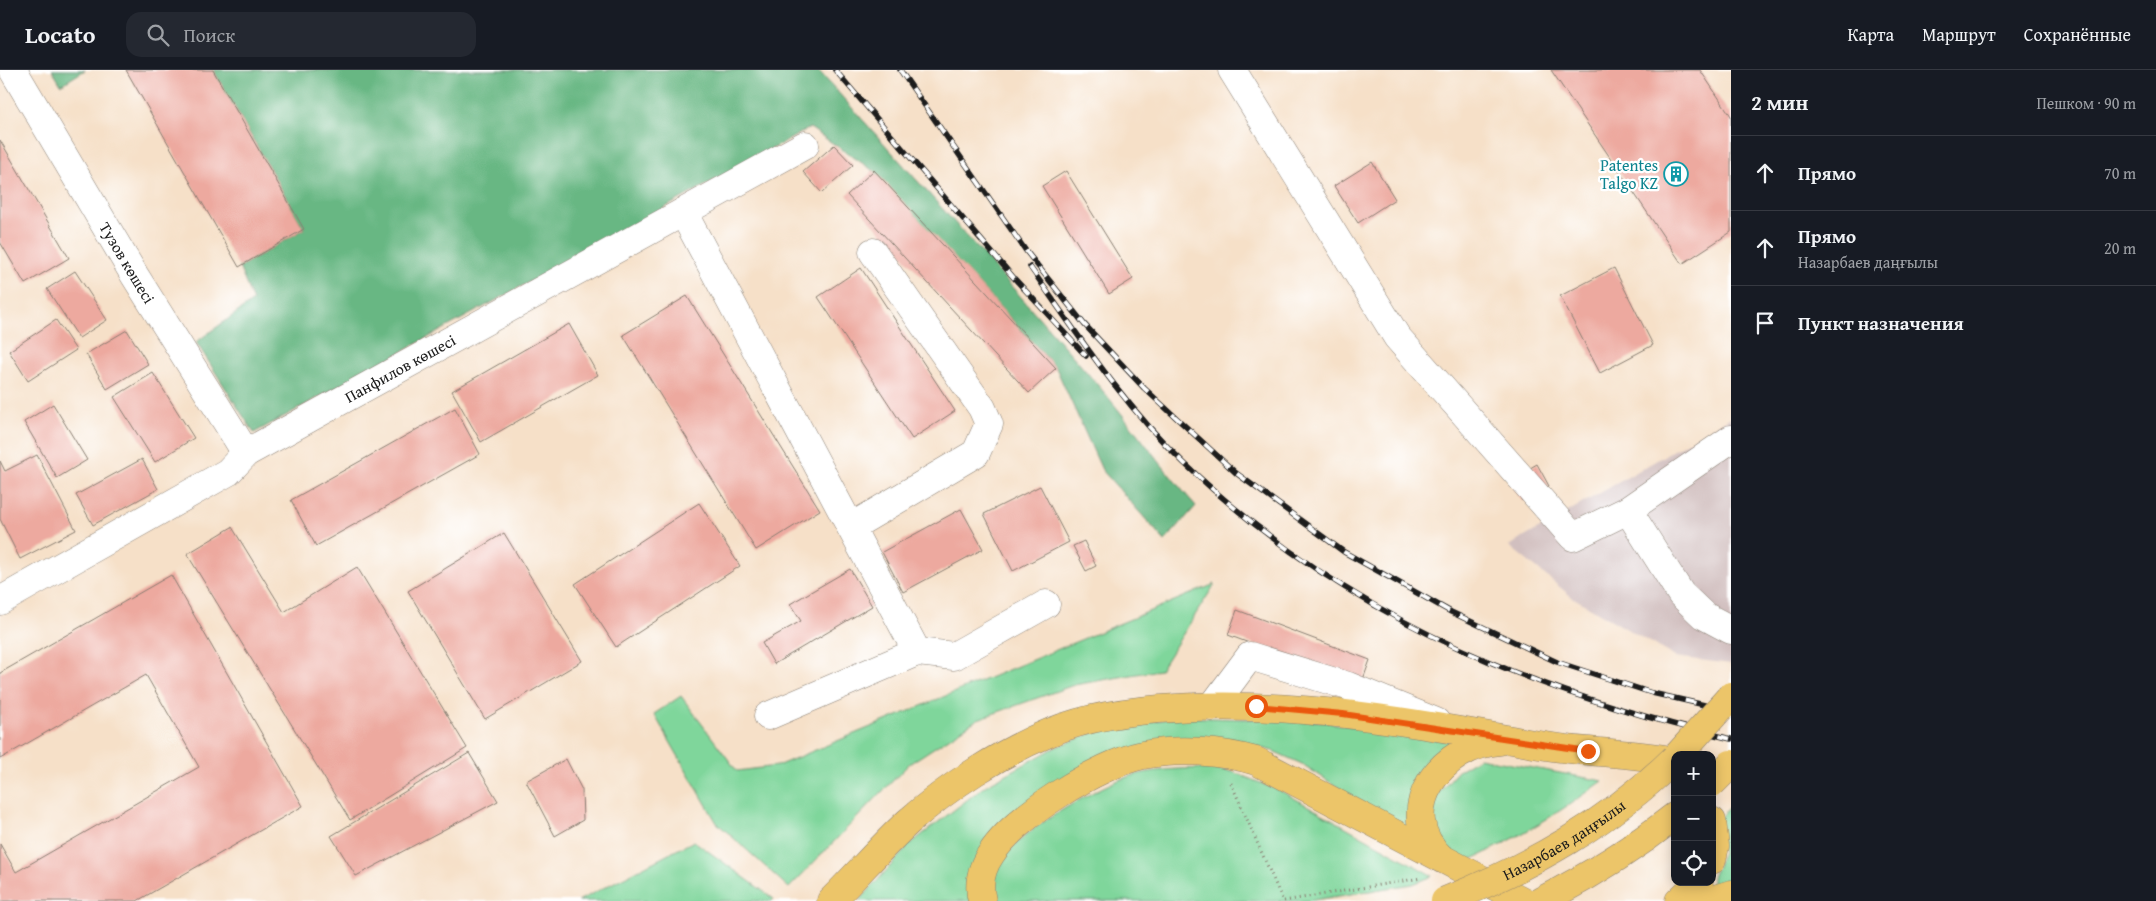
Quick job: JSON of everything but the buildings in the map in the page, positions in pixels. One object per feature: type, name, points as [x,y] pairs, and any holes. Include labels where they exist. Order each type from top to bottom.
[{"type":"main road","name":"Назарбаев даңғылы","points":[[1679,751],[1731,696]]},
{"type":"main road","points":[[832,901],[908,822],[935,801],[992,763],[1051,732],[1079,722],[1118,714],[1152,709],[1212,706],[1300,709],[1456,730],[1514,741],[1588,751],[1671,759]]},
{"type":"main road","points":[[1445,862],[1428,844],[1422,826],[1420,811],[1422,799],[1430,782],[1442,767],[1465,751],[1488,743],[1514,741]]},
{"type":"main road","points":[[982,901],[980,880],[984,865],[1001,840],[1020,822],[1096,774],[1141,756],[1160,753],[1218,753],[1256,761],[1445,862],[1523,901]]},
{"type":"main road","name":"Назарбаев даңғылы","points":[[1435,894],[1502,876],[1574,838],[1637,793],[1671,760]]},
{"type":"main road","points":[[1716,779],[1731,764]]},
{"type":"main road","points":[[1716,771],[1731,774]]},
{"type":"main road","points":[[1541,901],[1615,859],[1646,839],[1671,819]]},
{"type":"main road","points":[[1679,901],[1695,886]]},
{"type":"main road","points":[[1708,901],[1731,894]]},
{"type":"street","name":"Тузов көшесі","points":[[13,70],[135,276],[246,453]]},
{"type":"street","points":[[1232,70],[1397,337],[1573,537],[1628,510],[1731,439]]},
{"type":"street","name":"Панфилов көшесі","points":[[0,602],[228,472],[246,453],[806,145]]},
{"type":"street","points":[[683,212],[917,652]]},
{"type":"street","points":[[851,527],[976,453],[989,424],[982,408],[872,252]]},
{"type":"street","points":[[1628,510],[1681,594],[1703,615],[1731,630]]},
{"type":"street","points":[[768,716],[917,652],[954,656],[1046,604]]},
{"type":"street","points":[[1212,706],[1250,656],[1348,686],[1456,730]]},
{"type":"path","points":[[1228,776],[1284,901],[1422,878],[1435,894]]},
{"type":"shaded area","points":[[1731,417],[1731,664],[1675,657],[1572,597],[1509,546]]},
{"type":"green space","points":[[52,70],[85,70],[61,85]]},
{"type":"green space","points":[[213,70],[818,70],[962,230],[1115,405],[1196,506],[1165,541],[1102,470],[1056,368],[874,171],[810,128],[254,433],[196,342],[253,301],[239,267],[304,229]]},
{"type":"green space","points":[[1215,584],[1160,670],[1074,685],[978,719],[909,764],[789,888],[717,823],[654,714],[681,696],[737,771],[777,766]]},
{"type":"green space","points":[[1178,717],[1317,721],[1461,743],[1415,837],[1302,764],[1273,751],[1237,742],[1201,738],[1035,795],[973,901],[859,901],[910,844],[985,786],[1056,747],[1098,731]]},
{"type":"green space","points":[[1479,758],[1603,781],[1534,827],[1461,864],[1437,836],[1432,806],[1438,793],[1459,770]]},
{"type":"green space","points":[[1214,768],[1233,772],[1285,793],[1433,876],[1413,884],[1308,901],[992,901],[994,867],[1027,834],[1072,804],[1109,784],[1130,776],[1166,770]]},
{"type":"green space","points":[[1730,806],[1731,887],[1693,897],[1707,886],[1716,886],[1716,868],[1722,854],[1718,819]]},
{"type":"green space","points":[[694,841],[774,899],[772,901],[578,901]]},
{"type":"railway","points":[[835,70],[1014,278],[1086,356]]},
{"type":"railway","points":[[900,70],[1026,251],[1084,324],[1144,388],[1236,473],[1344,552],[1451,612],[1557,662],[1652,693],[1731,711]]},
{"type":"railway","points":[[1030,267],[1102,369],[1162,441],[1218,494],[1253,523],[1328,576],[1367,601],[1407,623],[1519,674],[1609,705],[1731,739]]},
{"type":"place","name":"Patentes Talgo KZ","points":[[1676,174]]},
{"type":"route","points":[[1256,706],[1343,714],[1456,730],[1558,748],[1588,751]]}]
